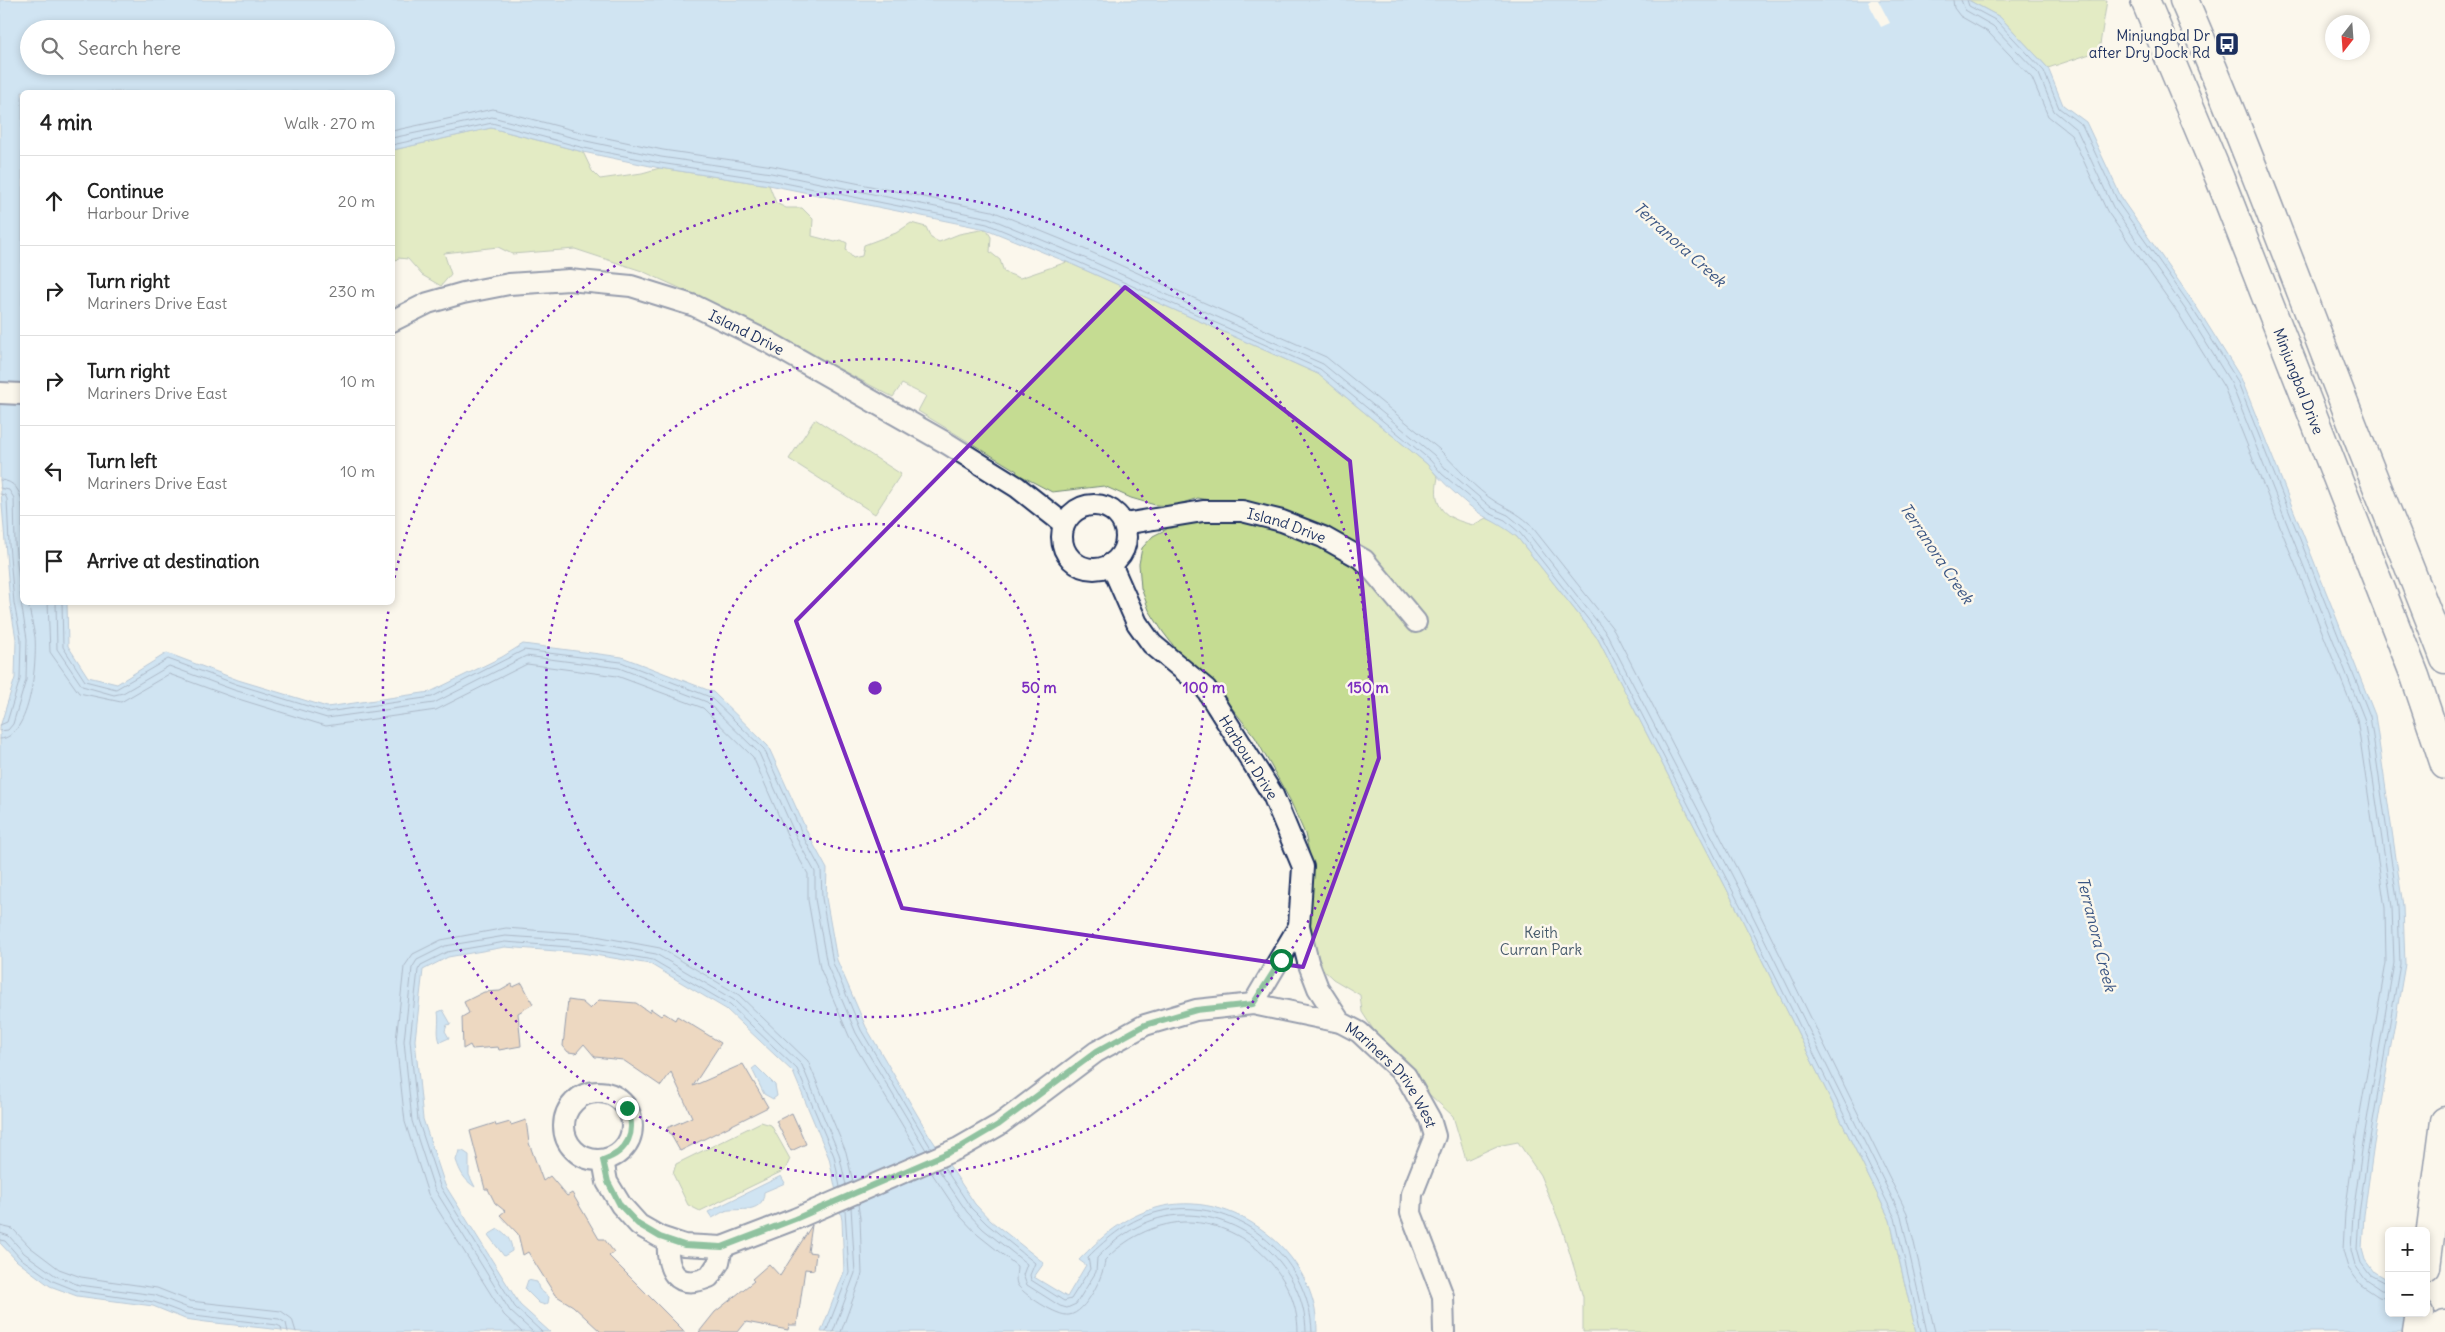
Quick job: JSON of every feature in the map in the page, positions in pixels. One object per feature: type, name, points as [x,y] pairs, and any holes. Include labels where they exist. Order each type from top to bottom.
[{"type":"main road","name":"Minjungbal Drive","points":[[2145,0],[2220,179],[2415,676],[2445,765]]},
{"type":"main road","points":[[2184,0],[2295,272],[2342,399],[2445,659]]},
{"type":"main road","points":[[2430,1238],[2445,1121]]},
{"type":"main road","points":[[2417,1332],[2419,1317]]},
{"type":"main road","points":[[2444,1332],[2445,1324]]},
{"type":"street","name":"Island Drive","points":[[395,320],[428,303],[463,293],[509,284],[569,280],[636,287],[695,306],[770,344],[948,444],[1017,487],[1064,524]]},
{"type":"street","points":[[0,393],[20,394]]},
{"type":"street","points":[[1089,505],[1110,508],[1124,524],[1126,533],[1124,551],[1111,564],[1094,570],[1077,564],[1070,559],[1062,542],[1064,524],[1078,508],[1089,505]]},
{"type":"street","name":"Island Drive","points":[[1124,524],[1203,511],[1242,512],[1282,520],[1323,537],[1364,560],[1416,622]]},
{"type":"street","name":"Harbour Drive","points":[[1111,564],[1137,623],[1152,644],[1206,689],[1273,795],[1303,867],[1299,926],[1318,988],[1340,1022]]},
{"type":"street","name":"Harbour Drive","points":[[1253,1004],[1299,926]]},
{"type":"street","name":"Mariners Drive West","points":[[722,1247],[795,1219],[959,1148],[998,1125],[1096,1052],[1145,1025],[1196,1010],[1253,1004],[1340,1022],[1360,1032],[1406,1076],[1430,1119],[1435,1136],[1412,1194],[1412,1212],[1443,1296],[1444,1332]]},
{"type":"street","points":[[603,1160],[608,1182],[620,1205],[638,1224],[668,1240],[684,1245],[722,1247],[719,1262],[709,1277],[692,1282],[676,1277],[670,1270],[667,1258],[668,1240]]},
{"type":"highlighted area","points":[[1125,287],[1350,461],[1379,758],[1303,967],[902,908],[796,621]]},
{"type":"green space","points":[[1968,0],[2107,0],[2099,51],[2048,68],[2000,17]]},
{"type":"green space","name":"Keith Curran Park","points":[[491,128],[583,152],[592,171],[600,179],[642,173],[660,168],[769,185],[776,203],[786,208],[802,208],[813,219],[812,236],[835,242],[841,240],[847,243],[846,250],[853,258],[862,256],[864,245],[896,233],[911,223],[926,227],[931,238],[939,242],[959,234],[986,229],[991,237],[990,252],[1000,260],[1004,272],[1020,278],[1067,262],[1318,374],[1427,464],[1438,477],[1437,497],[1442,510],[1448,515],[1473,525],[1486,518],[1502,525],[1517,537],[1598,639],[1736,907],[1890,1220],[1916,1332],[1583,1332],[1583,1297],[1562,1228],[1540,1175],[1518,1142],[1497,1146],[1466,1160],[1453,1116],[1394,1062],[1362,1012],[1360,995],[1333,979],[1312,959],[1310,945],[1312,865],[1305,834],[1290,800],[1255,737],[1212,683],[1179,653],[1149,610],[1141,588],[1139,564],[1142,548],[1153,536],[1220,502],[1198,498],[1173,506],[1155,505],[1131,498],[1104,486],[1052,492],[1016,473],[1017,471],[918,411],[926,396],[902,384],[893,397],[715,304],[642,271],[575,249],[512,254],[498,247],[444,253],[451,274],[441,286],[422,275],[408,259],[398,258],[395,261],[395,150]]},
{"type":"green space","points":[[815,419],[901,474],[875,514],[789,459]]},
{"type":"green space","points":[[761,1122],[771,1125],[790,1159],[785,1170],[700,1211],[688,1205],[673,1174],[676,1164]]},
{"type":"water","name":"Terranora Creek","points":[[0,0],[1968,0],[2000,17],[2048,68],[2063,105],[2086,122],[2123,201],[2194,303],[2241,378],[2375,715],[2403,906],[2405,964],[2374,1144],[2364,1215],[2362,1249],[2365,1260],[2374,1272],[2385,1279],[2385,1317],[2430,1317],[2445,1332],[1916,1332],[1890,1220],[1736,907],[1598,639],[1517,537],[1472,508],[1427,464],[1318,374],[1067,262],[986,229],[769,185],[660,168],[583,152],[491,128],[395,150],[395,90],[20,90],[20,605],[67,605],[68,646],[88,677],[117,684],[167,653],[238,680],[327,707],[430,692],[502,657],[523,644],[622,657],[713,692],[768,746],[810,838],[827,869],[826,898],[837,960],[866,1027],[929,1135],[975,1204],[991,1221],[1044,1263],[1034,1277],[1067,1297],[1086,1265],[1079,1260],[1096,1243],[1123,1222],[1156,1208],[1185,1204],[1213,1207],[1241,1217],[1265,1232],[1287,1252],[1303,1276],[1313,1303],[1317,1332],[821,1332],[844,1272],[842,1220],[829,1158],[793,1072],[726,1009],[650,964],[582,953],[505,947],[448,957],[423,970],[415,1040],[423,1119],[445,1185],[520,1305],[550,1332],[301,1332],[185,1319],[153,1306],[77,1296],[50,1286],[17,1261],[0,1243],[0,727],[15,678],[16,639],[10,603],[0,480]]},
{"type":"water","points":[[443,1010],[451,1024],[447,1025],[445,1031],[449,1038],[440,1042],[438,1035],[438,1012]]},
{"type":"water","points":[[756,1066],[775,1085],[777,1096],[773,1099],[764,1094],[752,1069]]},
{"type":"water","points":[[459,1151],[469,1155],[469,1175],[475,1187],[465,1179],[459,1168],[456,1160]]},
{"type":"water","points":[[781,1176],[785,1183],[764,1192],[761,1203],[757,1206],[728,1210],[712,1218],[708,1212]]},
{"type":"water","points":[[498,1229],[508,1238],[512,1247],[512,1251],[504,1256],[488,1235]]},
{"type":"water","points":[[528,1280],[537,1282],[539,1289],[549,1297],[548,1303],[545,1305],[539,1303],[525,1289]]},
{"type":"pier","points":[[1878,0],[1890,23],[1881,27],[1868,2]]},
{"type":"building","points":[[522,983],[533,1004],[518,1013],[521,1046],[499,1050],[498,1047],[472,1049],[470,1045],[463,1049],[462,1017],[469,1013],[464,1002],[484,992],[500,991],[512,984],[513,987]]},
{"type":"building","points":[[568,1000],[582,1002],[590,1009],[599,1000],[636,1003],[649,1012],[651,1009],[661,1016],[664,1013],[675,1020],[677,1016],[721,1043],[693,1086],[743,1064],[768,1107],[680,1151],[667,1128],[692,1117],[671,1072],[661,1086],[623,1060],[595,1057],[584,1044],[576,1053],[568,1052],[563,1046]]},
{"type":"building","points":[[792,1113],[806,1144],[791,1151],[776,1121]]},
{"type":"building","points":[[526,1120],[529,1143],[543,1181],[550,1176],[567,1196],[572,1193],[599,1239],[604,1239],[614,1252],[609,1256],[685,1332],[601,1332],[573,1306],[555,1295],[528,1252],[523,1255],[518,1234],[500,1215],[505,1211],[495,1203],[488,1189],[485,1189],[470,1131],[495,1123],[496,1126],[510,1122],[511,1125]]},
{"type":"building","points":[[812,1225],[808,1252],[816,1253],[814,1270],[805,1269],[797,1325],[789,1325],[788,1330],[746,1322],[738,1332],[699,1332],[715,1312],[754,1281],[752,1279],[769,1264],[780,1276]]},
{"type":"place","name":"Minjungbal Dr after Dry Dock Rd","points":[[2227,44]]},
{"type":"route","points":[[627,1108],[631,1118],[632,1130],[629,1140],[622,1150],[614,1156],[603,1160],[608,1182],[620,1205],[638,1224],[660,1237],[684,1245],[722,1247],[795,1219],[959,1148],[998,1125],[1096,1052],[1145,1025],[1196,1010],[1253,1004],[1281,960]]}]
